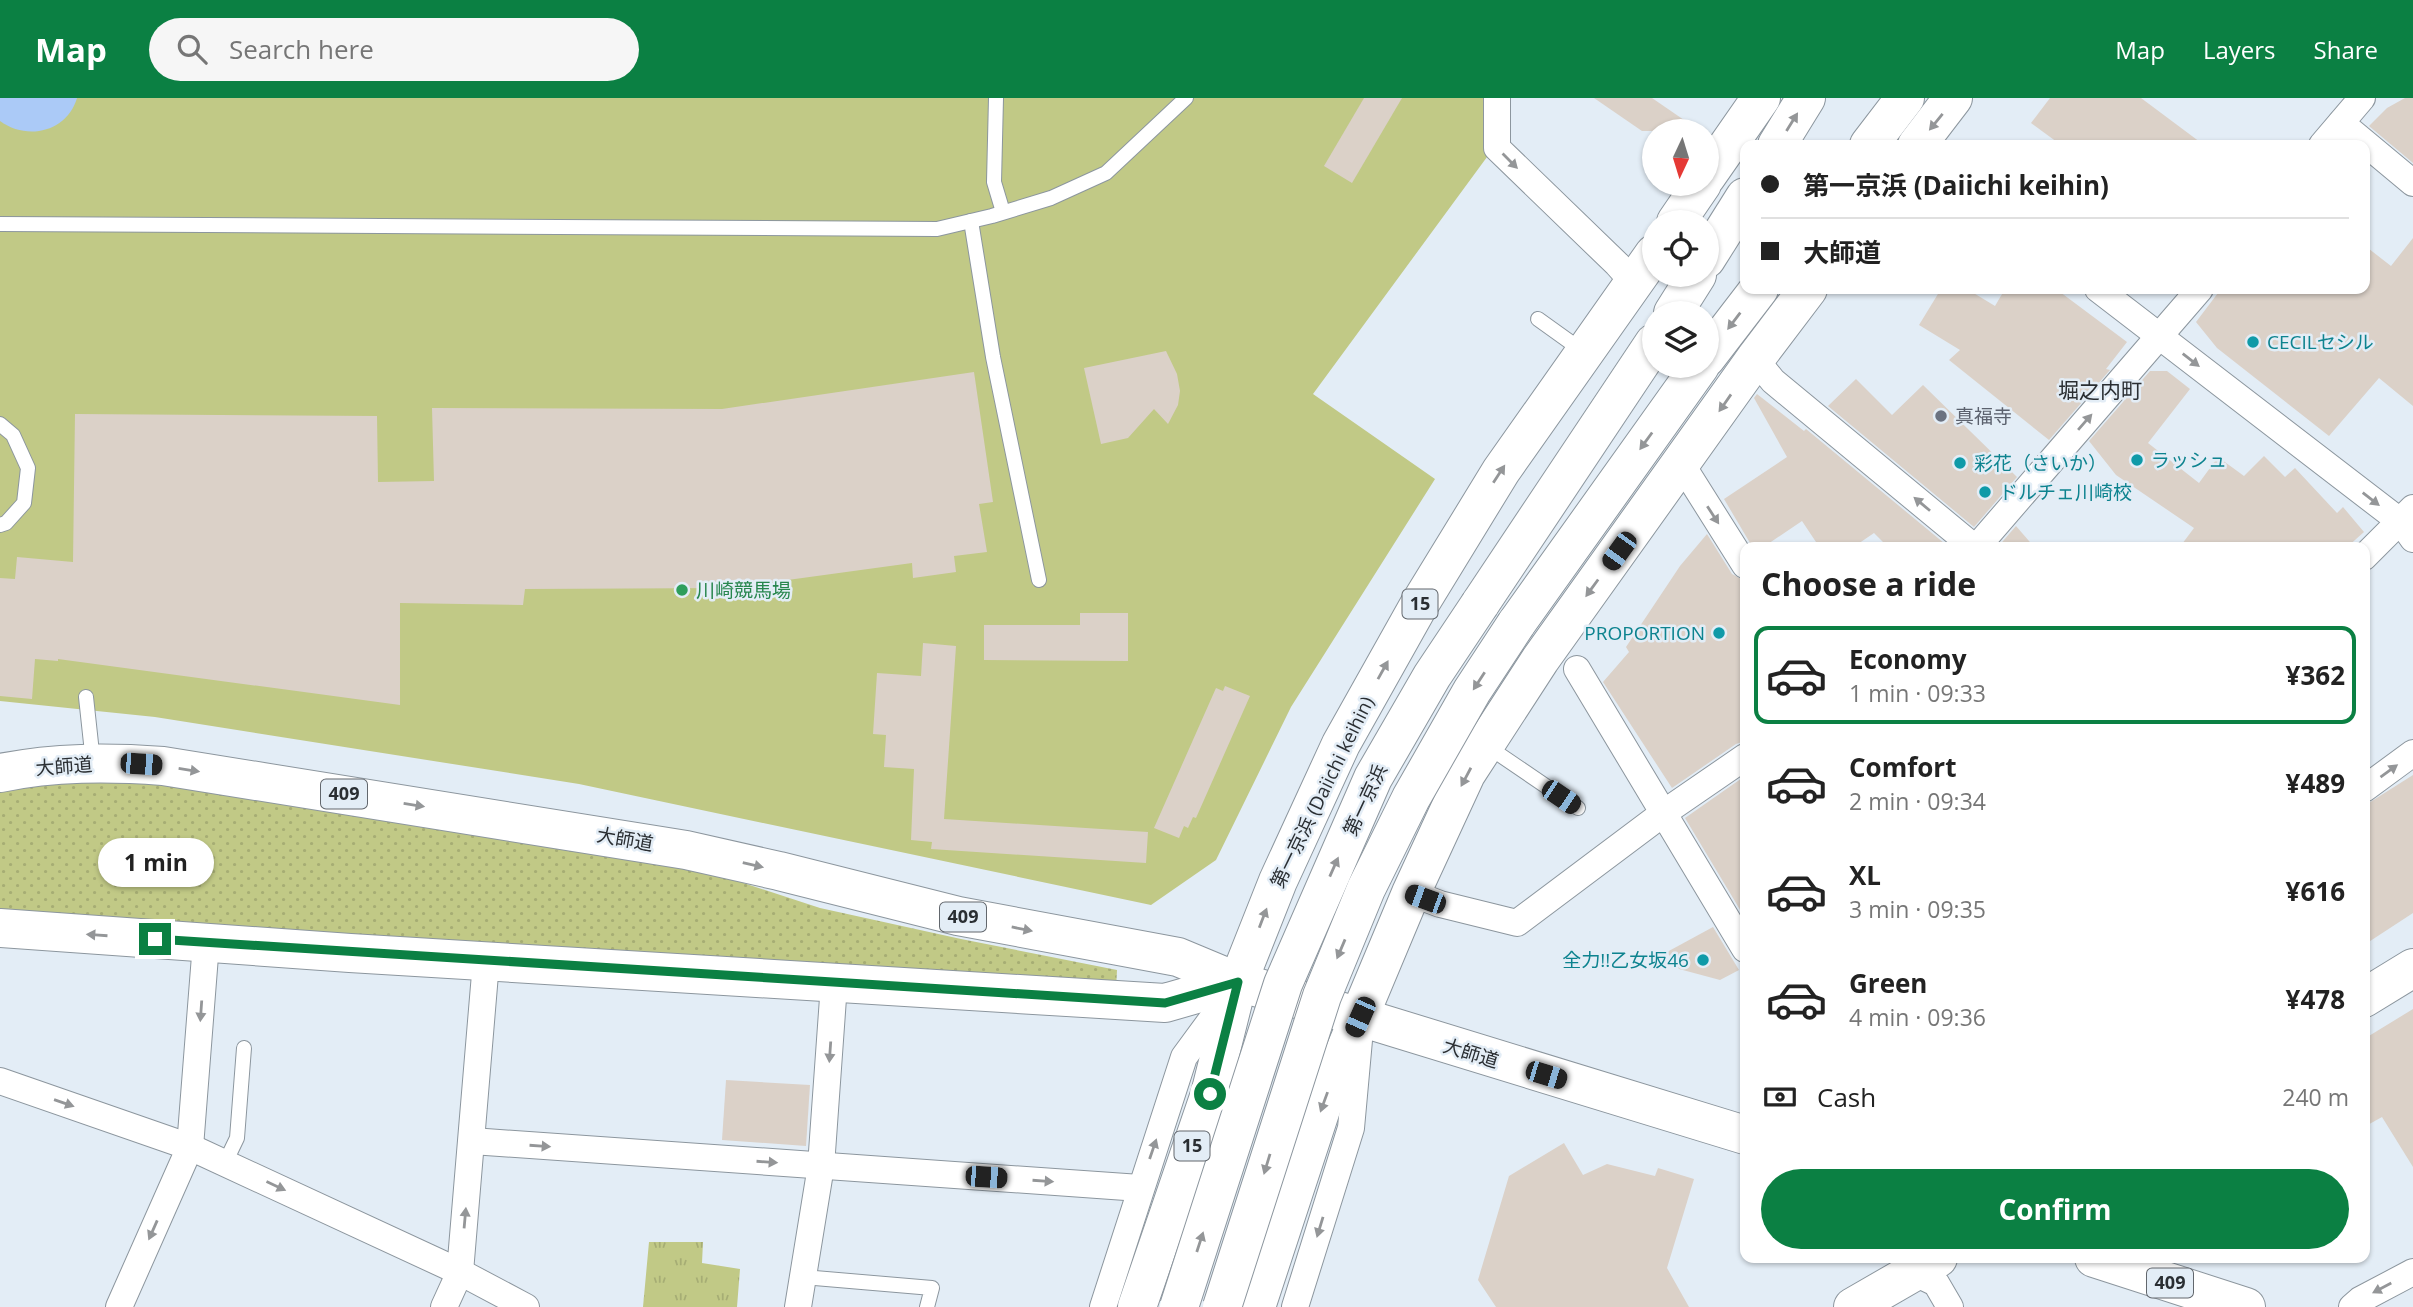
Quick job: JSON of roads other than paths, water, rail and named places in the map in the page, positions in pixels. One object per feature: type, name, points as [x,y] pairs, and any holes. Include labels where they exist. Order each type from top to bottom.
[{"type":"main road","points":[[1780,140],[1806,98]]},
{"type":"main road","points":[[1872,140],[1905,98]]},
{"type":"main road","points":[[1921,140],[1953,98]]},
{"type":"main road","points":[[1719,156],[1752,101]]},
{"type":"main road","points":[[1719,238],[1740,205]]},
{"type":"main road","name":"第一京浜 (Daiichi keihin)","points":[[1137,1307],[1210,1094],[1238,982],[1278,881],[1341,744],[1419,605],[1501,471],[1642,271]]},
{"type":"main road","points":[[1719,341],[1755,294]]},
{"type":"main road","points":[[1256,1307],[1323,1102],[1410,893],[1466,775],[1540,660],[1804,294]]},
{"type":"main road","name":"第一京浜","points":[[1179,1307],[1283,984],[1373,778],[1432,676],[1642,361]]},
{"type":"main road","name":"第一京浜","points":[[1222,1307],[1322,996],[1366,889],[1411,798],[1472,691],[1516,624],[1691,378]]},
{"type":"main road","name":"大師道","points":[[0,773],[42,765],[163,766],[686,850],[958,916],[1178,957],[1238,982],[1740,1133]]},
{"type":"main road","points":[[0,928],[486,962],[1165,1003],[1238,982]]},
{"type":"main road","points":[[2370,994],[2413,968]]},
{"type":"main road","name":"409","points":[[2110,1263],[2246,1307]]},
{"type":"main road","points":[[1853,1307],[1925,1265]]},
{"type":"street","points":[[1497,98],[1497,148],[1617,264],[1642,268]]},
{"type":"street","points":[[2326,140],[2362,98]]},
{"type":"street","points":[[2341,123],[2361,140]]},
{"type":"street","points":[[2370,147],[2413,183]]},
{"type":"street","points":[[2105,294],[2409,523],[2370,552]]},
{"type":"street","points":[[1980,542],[2196,294]]},
{"type":"street","points":[[1755,359],[1773,381],[1968,542]]},
{"type":"street","points":[[1682,464],[1740,557]]},
{"type":"street","points":[[1577,669],[1740,939]]},
{"type":"street","points":[[2370,785],[2413,753]]},
{"type":"street","points":[[1410,893],[1440,904],[1517,923],[1665,812],[1740,760]]},
{"type":"street","points":[[119,1307],[190,1147],[206,943]]},
{"type":"street","points":[[444,1307],[460,1272],[486,962]]},
{"type":"street","points":[[1103,1307],[1184,1057],[1238,982]]},
{"type":"street","points":[[798,1307],[821,1166],[834,984]]},
{"type":"street","points":[[1295,1307],[1351,1128],[1360,1017]]},
{"type":"street","points":[[0,1081],[190,1147],[460,1272],[526,1307]]},
{"type":"street","points":[[472,1141],[1140,1188]]},
{"type":"street","points":[[1925,1265],[1950,1307]]},
{"type":"street","points":[[2352,1307],[2413,1272]]},
{"type":"lane","points":[[996,98],[993,182],[1003,212]]},
{"type":"lane","points":[[0,224],[937,229],[1051,198],[1106,173],[1186,98]]},
{"type":"lane","points":[[971,221],[993,358],[1039,580]]},
{"type":"lane","points":[[1538,319],[1585,352]]},
{"type":"lane","points":[[0,424],[13,435],[28,468],[24,503],[6,523],[0,524]]},
{"type":"lane","points":[[86,696],[93,764]]},
{"type":"lane","points":[[1486,745],[1578,808]]},
{"type":"lane","points":[[225,1163],[237,1138],[244,1048]]},
{"type":"lane","points":[[803,1277],[932,1289],[927,1307]]},
{"type":"water","points":[[0,98],[77,98],[65,119],[55,125],[45,130],[22,131],[0,121]]},
{"type":"place","name":"CECILセシル","points":[[2253,342]]},
{"type":"place","name":"真福寺","points":[[1941,416]]},
{"type":"place","name":"ラッシュ","points":[[2137,460]]},
{"type":"place","name":"彩花（さいか）","points":[[1960,463]]},
{"type":"place","name":"ドルチェ川崎校","points":[[1985,492]]},
{"type":"place","name":"川崎競馬場","points":[[682,590]]},
{"type":"place","name":"PROPORTION","points":[[1719,633]]},
{"type":"place","name":"全力!!乙女坂46","points":[[1703,960]]},
{"type":"district","name":"堀之内町","points":[[2100,391]]}]
